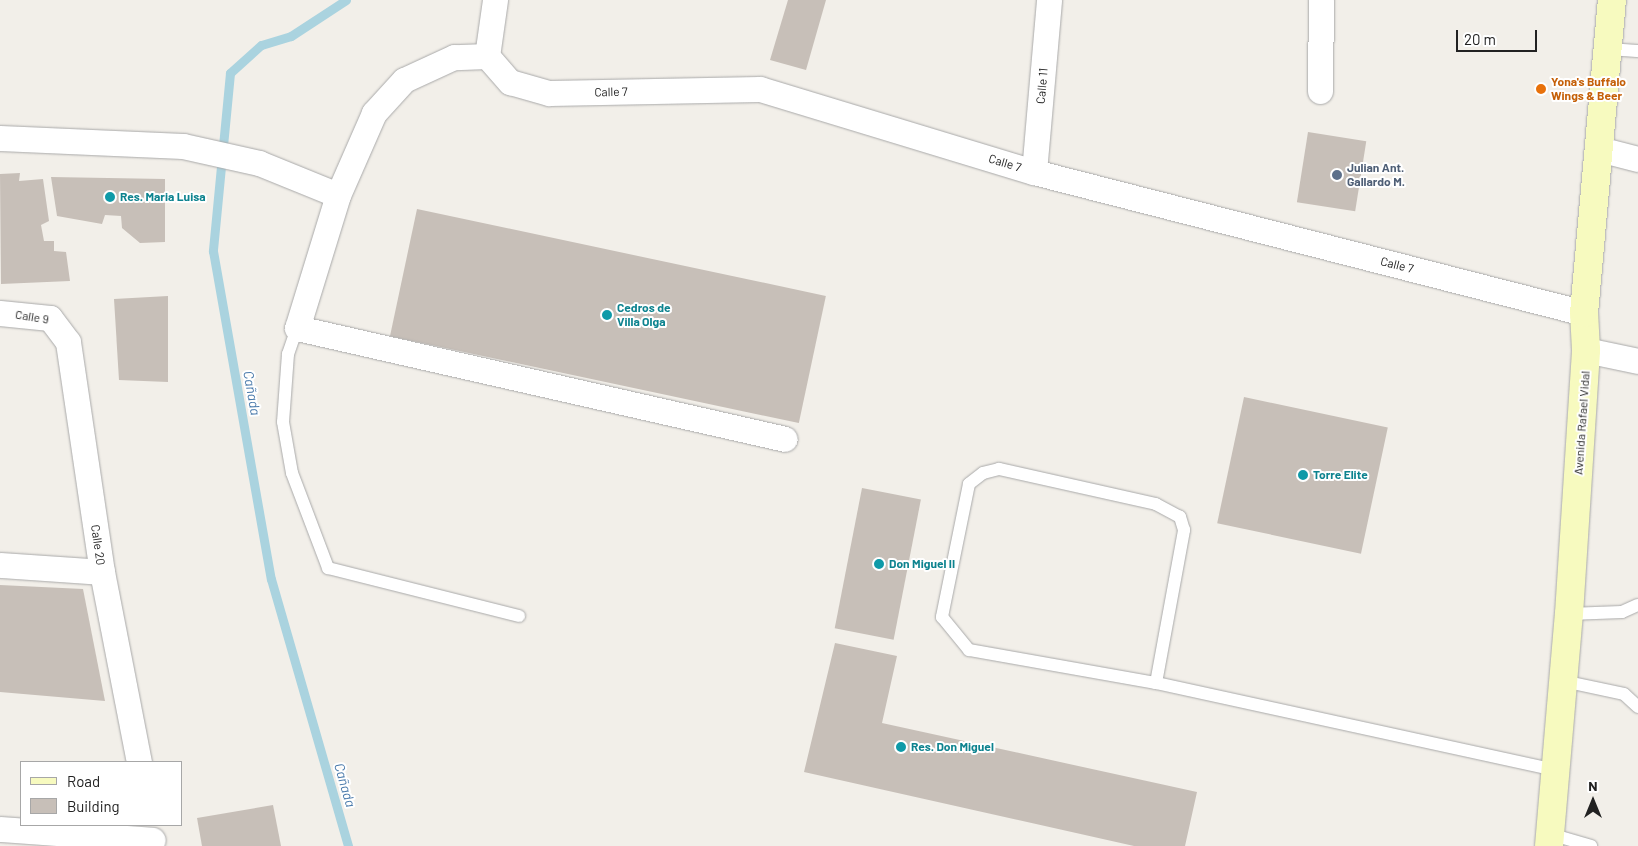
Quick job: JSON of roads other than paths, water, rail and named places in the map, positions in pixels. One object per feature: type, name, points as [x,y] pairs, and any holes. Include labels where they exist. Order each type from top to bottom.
[{"type":"main road","name":"Avenida Rafael Vidal","points":[[1549,840],[1569,614],[1586,350],[1584,313],[1612,0]]},
{"type":"street","points":[[495,0],[487,56],[454,58],[404,80],[374,113],[338,196],[297,328],[785,439]]},
{"type":"street","name":"Calle 11","points":[[1034,172],[1049,0]]},
{"type":"street","points":[[1320,91],[1321,0]]},
{"type":"street","name":"Calle 7","points":[[487,56],[510,82],[549,93],[760,90],[1034,172],[1584,313]]},
{"type":"street","points":[[0,138],[183,146],[259,163],[338,196]]},
{"type":"street","points":[[1599,150],[1638,159]]},
{"type":"street","name":"Calle 9","points":[[0,313],[50,318],[61,327]]},
{"type":"street","name":"Calle 20","points":[[61,327],[68,342],[102,572],[139,761]]},
{"type":"street","points":[[1586,350],[1638,361]]},
{"type":"street","points":[[0,565],[102,572]]},
{"type":"street","points":[[0,829],[153,837]]},
{"type":"lane","points":[[1608,49],[1638,51]]},
{"type":"lane","points":[[297,328],[288,354],[283,422],[292,473],[328,568],[518,616]]},
{"type":"lane","points":[[1156,683],[1184,530],[1180,517],[1156,504],[999,469],[982,473],[969,484],[942,617],[952,634],[969,650],[1156,683],[1555,770]]},
{"type":"lane","points":[[1569,614],[1622,612],[1638,605]]},
{"type":"lane","points":[[1563,682],[1624,694],[1638,707]]},
{"type":"lane","points":[[1549,840],[1592,846]]},
{"type":"waterway","name":"Cañada","points":[[346,0],[291,36],[261,45],[230,73],[213,251],[271,579],[348,846]]},
{"type":"place","name":"Yona's Buffalo Wings & Beer","points":[[1541,89]]},
{"type":"place","name":"Julian Ant. Gallardo M.","points":[[1337,175]]},
{"type":"place","name":"Res. Maria Luisa","points":[[110,197]]},
{"type":"place","name":"Cedros de Villa Olga","points":[[607,315]]},
{"type":"place","name":"Torre Elite","points":[[1303,475]]},
{"type":"place","name":"Don Miguel II","points":[[879,564]]},
{"type":"place","name":"Res. Don Miguel","points":[[901,747]]}]
